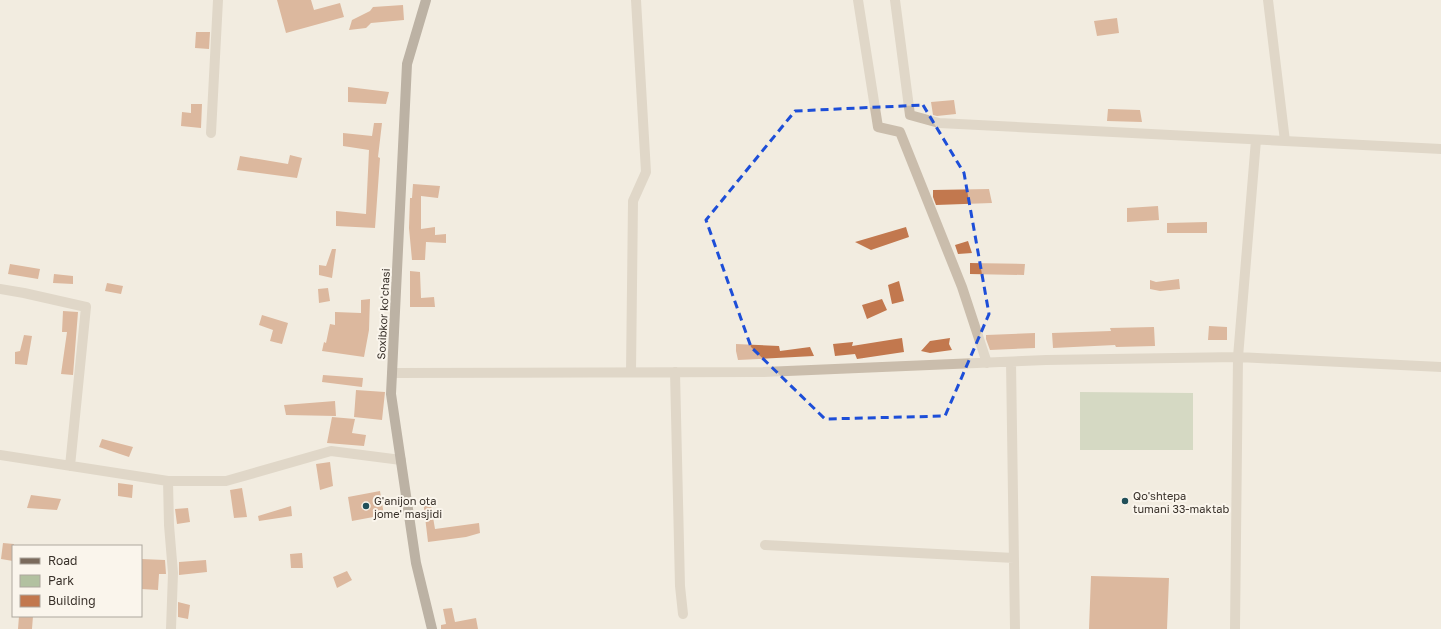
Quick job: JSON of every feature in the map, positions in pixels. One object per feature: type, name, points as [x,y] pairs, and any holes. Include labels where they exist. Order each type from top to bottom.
[{"type":"main road","name":"Soxibkor ko'chasi","points":[[426,0],[407,64],[392,394],[416,563],[432,629]]},
{"type":"street","points":[[211,133],[218,0]]},
{"type":"street","points":[[631,372],[633,200],[646,172],[636,0]]},
{"type":"street","points":[[858,0],[878,127],[900,132],[962,287],[988,363]]},
{"type":"street","points":[[895,0],[910,115],[939,122],[1441,149]]},
{"type":"street","points":[[1268,0],[1285,141]]},
{"type":"street","points":[[1235,629],[1238,357],[1256,140]]},
{"type":"street","points":[[0,289],[86,307],[70,466]]},
{"type":"street","points":[[392,373],[764,372],[1011,362],[1238,357],[1441,367]]},
{"type":"street","points":[[1011,362],[1015,629]]},
{"type":"street","points":[[675,372],[680,586],[683,614]]},
{"type":"street","points":[[0,455],[168,481],[226,481],[331,451],[401,460]]},
{"type":"street","points":[[168,481],[169,525],[173,573],[171,629]]},
{"type":"street","points":[[765,545],[1014,558]]},
{"type":"highlighted area","points":[[923,105],[964,173],[989,314],[945,416],[825,419],[751,347],[706,220],[795,111]]},
{"type":"green space","points":[[1080,392],[1193,393],[1193,450],[1080,450]]},
{"type":"building","points":[[277,0],[311,0],[314,10],[340,3],[344,17],[286,33]]},
{"type":"building","points":[[403,5],[404,20],[371,23],[366,28],[349,30],[352,20],[370,11],[373,7]]},
{"type":"building","points":[[1117,18],[1119,33],[1097,36],[1094,21]]},
{"type":"building","points":[[196,32],[210,32],[209,49],[195,48]]},
{"type":"building","points":[[348,87],[389,92],[386,104],[348,102]]},
{"type":"building","points":[[954,100],[956,114],[933,115],[931,102]]},
{"type":"building","points":[[191,104],[202,104],[201,128],[181,126],[182,112],[191,113]]},
{"type":"building","points":[[1108,109],[1140,110],[1142,122],[1107,121]]},
{"type":"building","points":[[374,123],[382,123],[378,157],[380,158],[375,228],[336,226],[336,211],[366,214],[369,150],[343,146],[343,133],[372,136]]},
{"type":"building","points":[[290,155],[302,158],[297,178],[237,170],[240,156],[288,164]]},
{"type":"building","points":[[413,184],[440,186],[438,198],[421,196],[421,229],[435,227],[435,235],[446,234],[446,243],[426,242],[425,260],[412,260],[409,228],[410,198],[412,198]]},
{"type":"building","points":[[989,189],[992,203],[936,205],[933,197],[933,190]]},
{"type":"building","points":[[1158,206],[1159,220],[1127,222],[1127,208]]},
{"type":"building","points":[[1207,222],[1207,233],[1167,233],[1167,223]]},
{"type":"building","points":[[906,227],[909,237],[871,250],[855,242]]},
{"type":"building","points":[[968,241],[972,253],[958,254],[955,245]]},
{"type":"building","points":[[332,249],[336,249],[332,278],[319,275],[319,265],[326,266]]},
{"type":"building","points":[[970,263],[1025,264],[1024,275],[970,274]]},
{"type":"building","points":[[10,264],[40,269],[38,279],[8,274]]},
{"type":"building","points":[[410,271],[420,272],[421,298],[434,297],[435,307],[410,307]]},
{"type":"building","points":[[54,274],[73,276],[73,284],[53,283]]},
{"type":"building","points":[[1179,279],[1180,289],[1160,291],[1150,289],[1150,280],[1156,282]]},
{"type":"building","points":[[899,281],[904,301],[892,304],[888,285]]},
{"type":"building","points":[[107,283],[123,286],[121,294],[105,291]]},
{"type":"building","points":[[328,288],[330,301],[319,303],[318,289]]},
{"type":"building","points":[[370,299],[369,330],[364,357],[322,351],[324,342],[326,343],[330,324],[335,325],[335,312],[361,313],[361,300]]},
{"type":"building","points":[[882,299],[887,310],[867,319],[862,305]]},
{"type":"building","points":[[63,311],[78,312],[73,375],[61,374],[67,332],[62,332]]},
{"type":"building","points":[[262,315],[288,323],[282,344],[270,341],[273,330],[259,325]]},
{"type":"building","points":[[1209,326],[1227,327],[1227,340],[1208,340]]},
{"type":"building","points":[[1154,327],[1155,346],[1116,347],[1115,345],[1053,348],[1052,333],[1111,331],[1110,328]]},
{"type":"building","points":[[1035,333],[1035,348],[990,350],[986,339],[986,335]]},
{"type":"building","points":[[24,335],[32,336],[27,365],[15,364],[15,352],[20,351]]},
{"type":"building","points":[[902,338],[904,352],[857,359],[855,354],[835,356],[833,344],[853,342],[852,346]]},
{"type":"building","points":[[950,338],[949,344],[952,350],[930,353],[921,351],[930,341]]},
{"type":"building","points":[[736,344],[779,346],[780,351],[810,347],[814,356],[738,360]]},
{"type":"building","points":[[323,375],[363,378],[362,387],[322,382]]},
{"type":"building","points":[[356,390],[385,392],[382,420],[354,417]]},
{"type":"building","points":[[335,401],[336,416],[286,415],[284,405]]},
{"type":"building","points":[[332,417],[355,419],[352,433],[366,435],[364,446],[327,443]]},
{"type":"building","points":[[102,439],[133,447],[129,457],[99,447]]},
{"type":"building","points":[[330,462],[333,486],[320,490],[316,464]]},
{"type":"building","points":[[118,483],[133,485],[132,498],[118,496]]},
{"type":"building","points":[[242,488],[247,517],[234,518],[230,490]]},
{"type":"building","name":"G'anijon ota jome' masjidi","points":[[380,491],[384,515],[352,521],[348,497]]},
{"type":"building","points":[[31,495],[61,499],[57,510],[27,508]]},
{"type":"building","points":[[430,499],[435,529],[479,523],[480,533],[466,537],[428,542],[423,500]]},
{"type":"building","points":[[291,506],[292,516],[259,521],[258,516]]},
{"type":"building","points":[[188,508],[190,522],[177,524],[175,509]]},
{"type":"building","points":[[3,543],[14,544],[12,545],[12,561],[1,559]]},
{"type":"building","points":[[302,553],[303,568],[291,568],[290,554]]},
{"type":"building","points":[[142,559],[165,560],[166,574],[159,574],[158,590],[142,589]]},
{"type":"building","points":[[206,560],[207,572],[179,575],[179,562]]},
{"type":"building","points":[[347,571],[352,580],[337,588],[333,577]]},
{"type":"building","points":[[1091,576],[1169,578],[1167,629],[1089,629]]},
{"type":"building","points":[[178,602],[190,605],[188,619],[178,617]]},
{"type":"building","points":[[452,608],[455,622],[476,618],[478,629],[441,629],[441,625],[446,624],[443,609]]},
{"type":"building","points":[[19,617],[33,617],[32,629],[18,629]]},
{"type":"place","name":"Qo'shtepa tumani 33-maktab","points":[[1125,501]]},
{"type":"place","name":"G'anijon ota jome' masjidi","points":[[366,506]]}]
